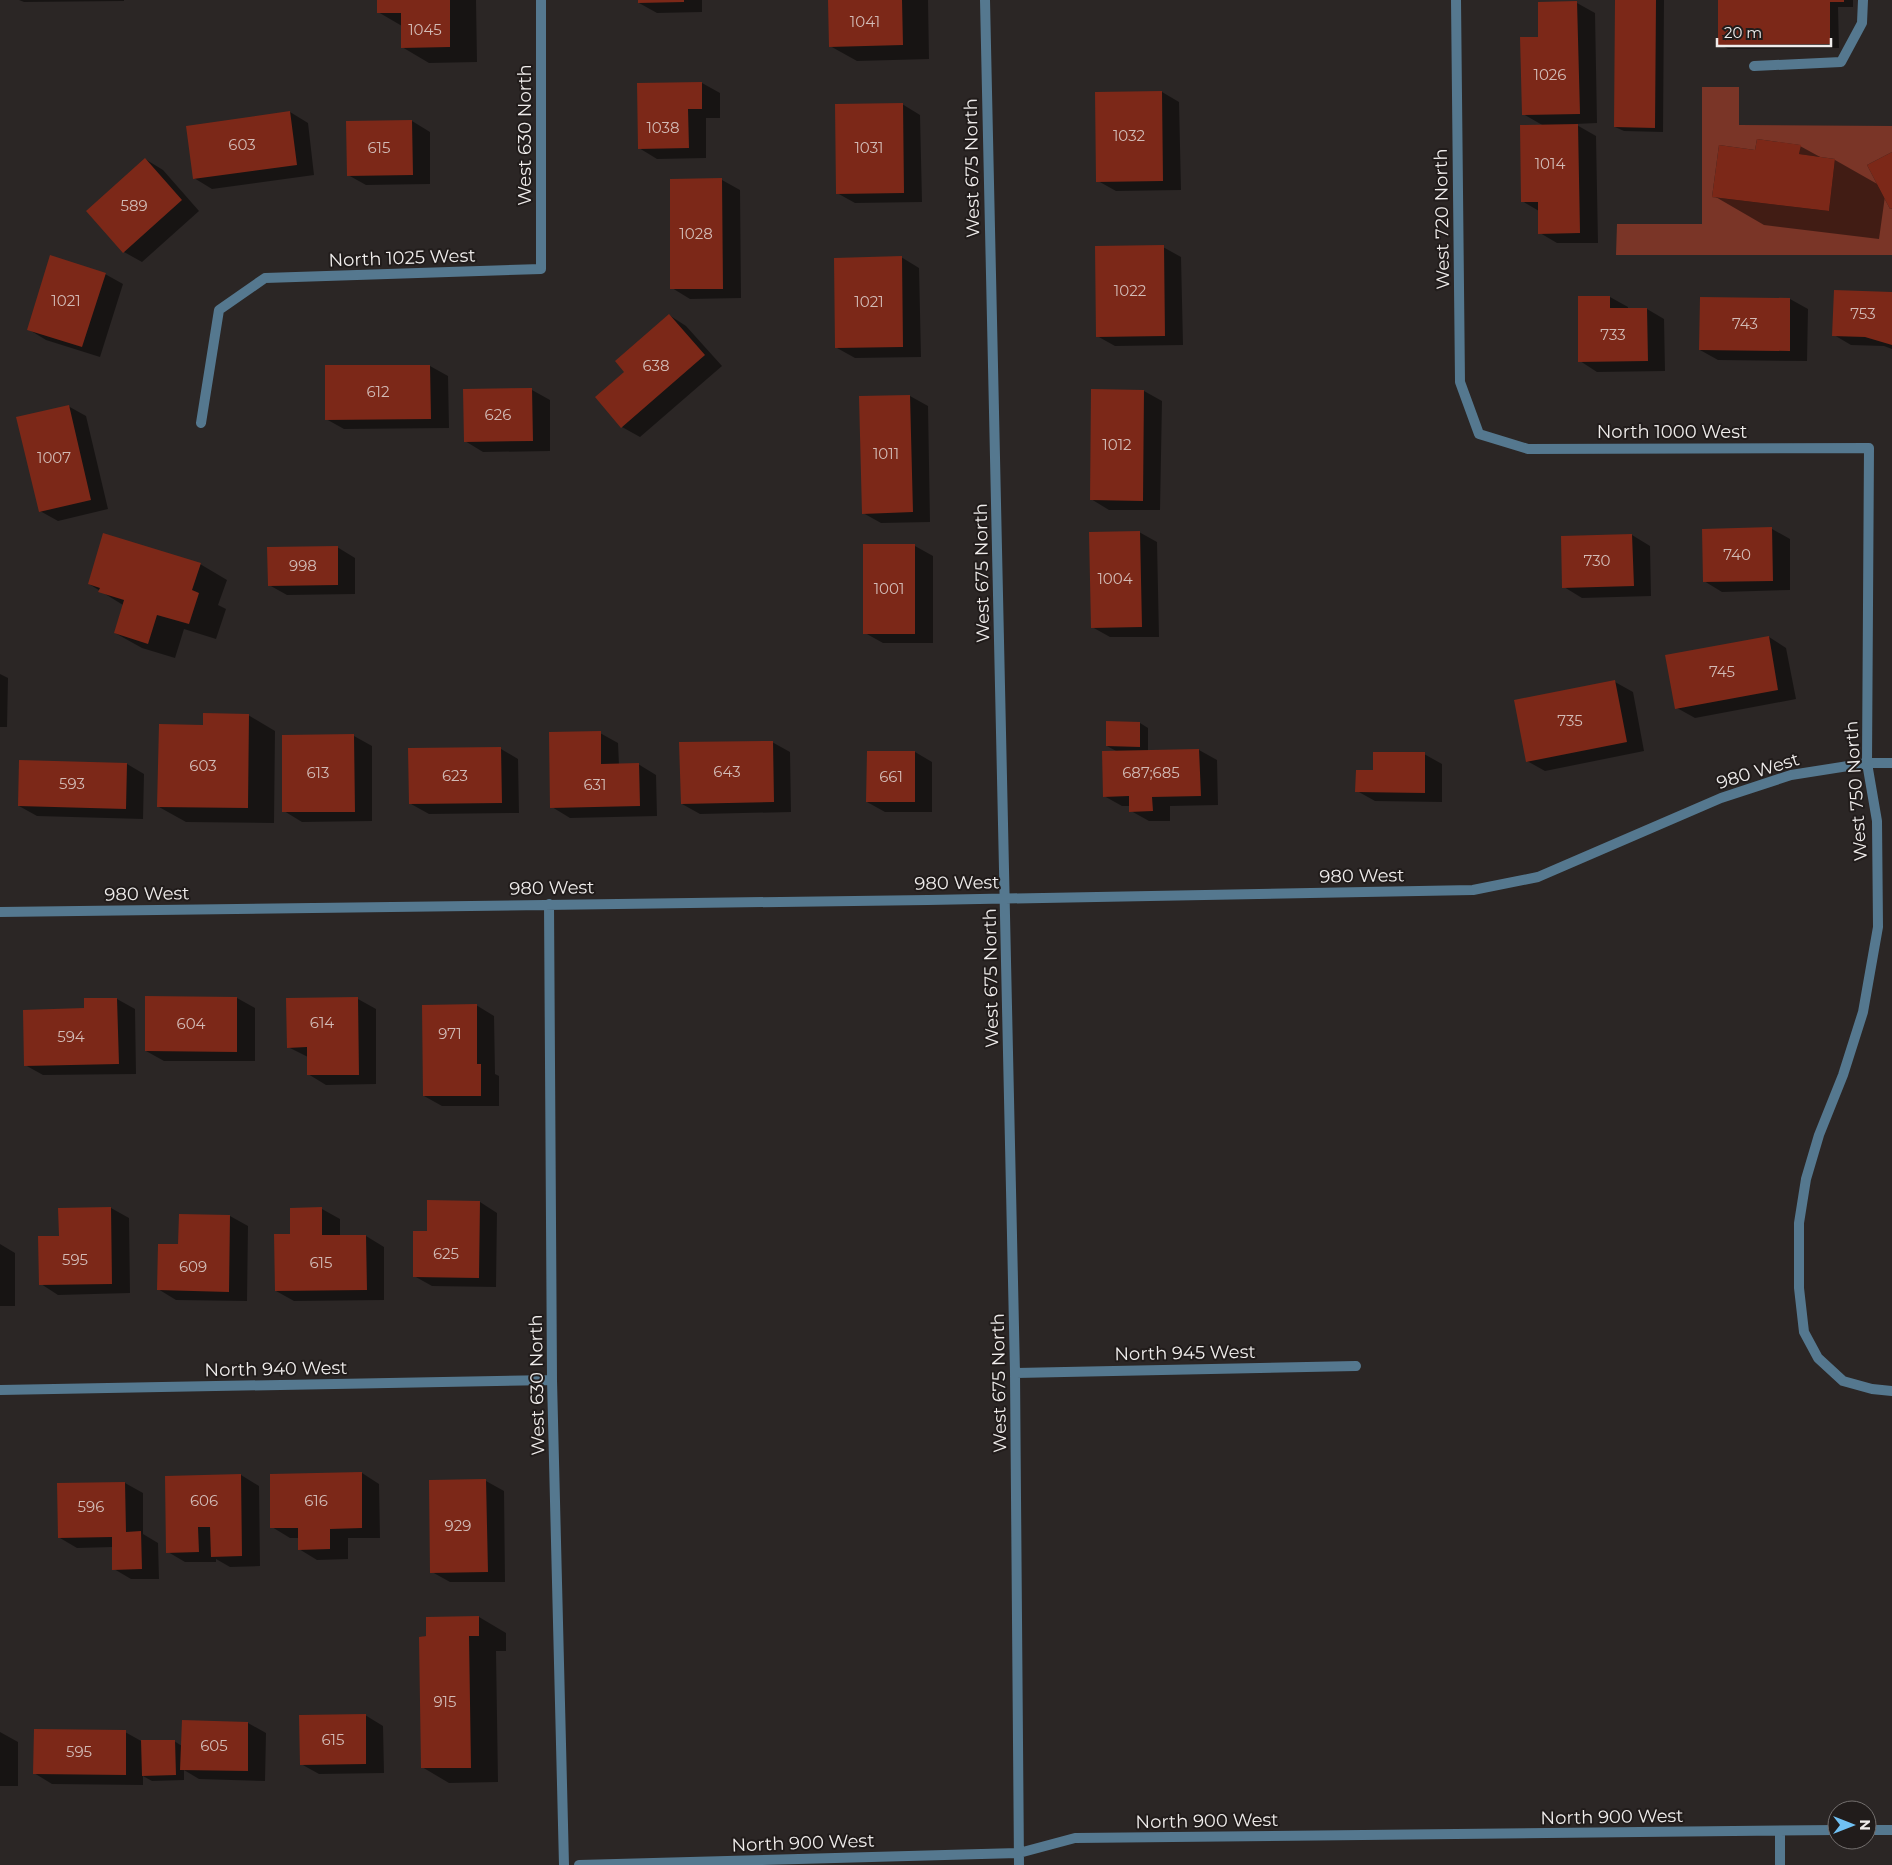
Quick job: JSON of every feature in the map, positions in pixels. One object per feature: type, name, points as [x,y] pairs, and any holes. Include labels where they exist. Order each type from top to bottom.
[{"type":"street","name":"West 630 North","points":[[541,0],[541,269]]},
{"type":"street","name":"West 675 North","points":[[984,0],[1006,899],[1015,1373],[1019,1865]]},
{"type":"street","name":"West 720 North","points":[[1456,0],[1460,382],[1479,434]]},
{"type":"street","points":[[1754,66],[1841,62],[1862,23],[1863,0]]},
{"type":"street","name":"North 1025 West","points":[[201,423],[219,310],[265,278],[541,269]]},
{"type":"street","name":"North 1000 West","points":[[1479,434],[1528,448],[1868,448]]},
{"type":"street","name":"West 750 North","points":[[1868,448],[1867,764],[1877,821],[1878,927],[1863,1012],[1843,1075],[1819,1135],[1806,1179],[1799,1223],[1799,1288],[1804,1332],[1818,1358],[1843,1381],[1892,1392]]},
{"type":"street","name":"980 West","points":[[0,912],[1006,899],[1473,890],[1538,877],[1721,798],[1791,775],[1867,764],[1892,763]]},
{"type":"street","name":"West 630 North","points":[[549,904],[552,1380],[564,1865]]},
{"type":"street","name":"North 945 West","points":[[1015,1373],[1356,1366]]},
{"type":"street","name":"North 940 West","points":[[0,1390],[552,1380]]},
{"type":"street","name":"North 900 West","points":[[579,1865],[1019,1853],[1076,1838],[1827,1830]]},
{"type":"street","points":[[1877,1830],[1892,1830]]},
{"type":"street","points":[[1780,1831],[1780,1865]]},
{"type":"shaded area","points":[[1702,87],[1739,87],[1739,125],[1892,126],[1892,152],[1867,165],[1890,209],[1892,208],[1892,255],[1616,255],[1617,224],[1702,224]],"holes":[[[1757,139],[1800,145],[1799,154],[1835,159],[1829,211],[1712,197],[1719,145],[1755,150]]]},
{"type":"building","points":[[377,0],[450,0],[450,47],[401,48],[401,13],[377,13]]},
{"type":"building","points":[[638,0],[684,0],[684,2],[638,3]]},
{"type":"building","points":[[828,0],[902,0],[903,45],[829,47]]},
{"type":"building","points":[[1615,0],[1656,0],[1655,128],[1614,127]]},
{"type":"building","points":[[1718,0],[1844,0],[1844,2],[1830,2],[1830,44],[1718,45]]},
{"type":"building","points":[[1577,1],[1580,114],[1522,115],[1520,37],[1538,37],[1538,2]]},
{"type":"building","points":[[702,82],[702,109],[688,109],[689,148],[638,149],[637,83]]},
{"type":"building","points":[[1162,91],[1163,181],[1096,182],[1095,92]]},
{"type":"building","points":[[903,103],[904,193],[836,194],[835,104]]},
{"type":"building","points":[[290,111],[297,165],[193,179],[186,126]]},
{"type":"building","points":[[412,120],[413,175],[347,176],[346,121]]},
{"type":"building","points":[[1578,124],[1580,233],[1538,234],[1538,202],[1521,202],[1520,125]]},
{"type":"building","points":[[1757,139],[1801,145],[1799,154],[1835,159],[1829,211],[1712,197],[1719,145],[1755,150]]},
{"type":"building","points":[[1892,152],[1892,208],[1890,209],[1867,165]]},
{"type":"building","points":[[145,158],[182,200],[123,253],[86,211]]},
{"type":"building","points":[[722,178],[723,289],[670,289],[670,179]]},
{"type":"building","points":[[1164,245],[1165,336],[1096,337],[1095,246]]},
{"type":"building","points":[[50,255],[106,273],[82,347],[27,330]]},
{"type":"building","points":[[902,256],[903,347],[835,348],[834,258]]},
{"type":"building","points":[[1834,290],[1892,292],[1892,345],[1865,337],[1832,336]]},
{"type":"building","points":[[1578,296],[1610,296],[1610,308],[1647,308],[1648,361],[1578,362]]},
{"type":"building","points":[[1700,297],[1790,298],[1790,351],[1699,350]]},
{"type":"building","points":[[669,314],[705,355],[621,428],[595,397],[624,372],[615,361]]},
{"type":"building","points":[[325,365],[430,365],[431,419],[325,420]]},
{"type":"building","points":[[532,388],[533,441],[464,442],[463,389]]},
{"type":"building","points":[[1091,389],[1144,390],[1143,501],[1090,500]]},
{"type":"building","points":[[910,395],[913,512],[862,514],[859,396]]},
{"type":"building","points":[[69,405],[91,500],[39,512],[16,417]]},
{"type":"building","points":[[1772,527],[1773,581],[1703,582],[1702,529]]},
{"type":"building","points":[[1140,531],[1142,627],[1091,628],[1089,532]]},
{"type":"building","points":[[103,533],[201,563],[192,590],[199,593],[189,624],[157,615],[148,644],[114,633],[124,600],[98,592],[100,588],[88,584]]},
{"type":"building","points":[[1632,534],[1634,586],[1562,588],[1561,536]]},
{"type":"building","points":[[863,544],[915,544],[915,634],[863,634]]},
{"type":"building","points":[[338,546],[338,585],[268,586],[267,547]]},
{"type":"building","points":[[1769,636],[1778,690],[1675,709],[1665,655]]},
{"type":"building","points":[[1615,680],[1627,742],[1526,762],[1514,700]]},
{"type":"building","points":[[203,713],[249,714],[248,808],[157,807],[159,724],[203,725]]},
{"type":"building","points":[[1106,721],[1140,722],[1140,747],[1106,746]]},
{"type":"building","points":[[601,731],[601,764],[639,763],[640,806],[550,808],[549,732]]},
{"type":"building","points":[[354,734],[355,812],[282,812],[282,735]]},
{"type":"building","points":[[773,741],[774,802],[681,804],[679,742]]},
{"type":"building","points":[[501,747],[502,803],[409,804],[408,748]]},
{"type":"building","points":[[1199,749],[1201,796],[1152,797],[1153,811],[1129,812],[1129,796],[1103,797],[1102,751]]},
{"type":"building","points":[[867,751],[915,751],[915,802],[866,802]]},
{"type":"building","points":[[1373,752],[1425,752],[1425,793],[1355,792],[1356,770],[1373,770]]},
{"type":"building","points":[[19,760],[127,763],[126,809],[18,806]]},
{"type":"building","points":[[145,996],[237,997],[237,1052],[145,1051]]},
{"type":"building","points":[[358,997],[359,1075],[307,1075],[307,1047],[287,1048],[286,998]]},
{"type":"building","points":[[84,998],[117,998],[119,1064],[24,1066],[23,1010],[84,1008]]},
{"type":"building","points":[[477,1004],[477,1064],[481,1064],[481,1096],[423,1096],[422,1005]]},
{"type":"building","points":[[427,1200],[480,1201],[479,1278],[413,1277],[413,1231],[427,1231]]},
{"type":"building","points":[[111,1207],[112,1284],[39,1285],[38,1236],[59,1236],[58,1208]]},
{"type":"building","points":[[322,1207],[322,1235],[366,1235],[367,1290],[275,1291],[274,1234],[290,1234],[290,1208]]},
{"type":"building","points":[[179,1214],[230,1215],[229,1292],[157,1290],[158,1244],[178,1244]]},
{"type":"building","points":[[362,1472],[362,1528],[330,1529],[330,1549],[298,1550],[298,1528],[270,1528],[270,1474]]},
{"type":"building","points":[[241,1474],[242,1556],[211,1557],[210,1527],[198,1527],[199,1552],[166,1553],[165,1476]]},
{"type":"building","points":[[486,1479],[488,1572],[430,1573],[429,1480]]},
{"type":"building","points":[[125,1482],[126,1532],[141,1531],[142,1569],[112,1570],[112,1537],[58,1538],[57,1483]]},
{"type":"building","points":[[479,1616],[479,1636],[469,1636],[471,1768],[421,1768],[419,1637],[426,1636],[426,1617]]},
{"type":"building","points":[[366,1714],[366,1764],[300,1765],[299,1715]]},
{"type":"building","points":[[182,1720],[248,1722],[248,1771],[180,1770]]},
{"type":"building","points":[[34,1729],[126,1730],[126,1775],[33,1774]]},
{"type":"building","points":[[141,1740],[175,1740],[176,1775],[142,1776]]}]
